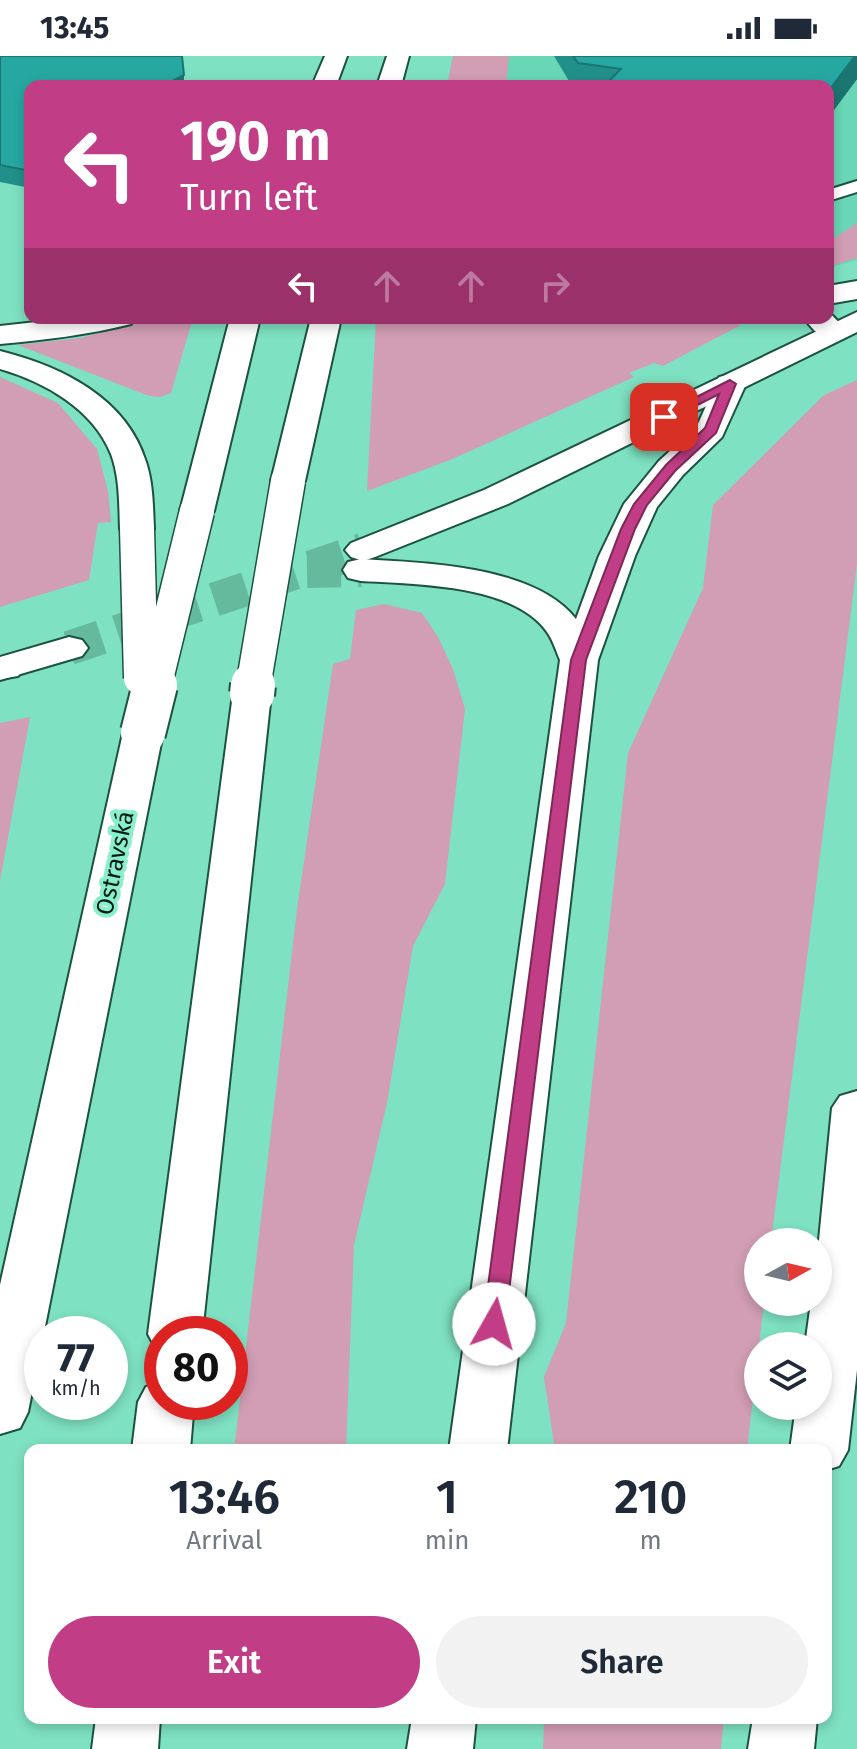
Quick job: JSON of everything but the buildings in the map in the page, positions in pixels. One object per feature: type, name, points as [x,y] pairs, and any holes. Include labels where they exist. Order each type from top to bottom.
[{"type":"main road","points":[[326,80],[336,56]]},
{"type":"main road","points":[[391,80],[401,56]]},
{"type":"main road","points":[[401,56],[406,80]]},
{"type":"main road","points":[[834,294],[857,290]]},
{"type":"main road","points":[[0,335],[94,324]]},
{"type":"main road","name":"Ostravská","points":[[0,1412],[143,733],[244,324]]},
{"type":"main road","points":[[177,1316],[252,694],[288,481],[325,324]]},
{"type":"main road","points":[[579,660],[561,624],[533,603],[462,580],[362,560],[730,384],[837,324]]},
{"type":"main road","points":[[0,360],[55,380],[91,403],[111,426],[127,455],[135,491],[143,733]]},
{"type":"main road","points":[[479,1444],[579,660],[622,542],[641,504],[671,468],[711,430],[730,384]]},
{"type":"main road","points":[[1,668],[69,648]]},
{"type":"main road","points":[[820,1444],[854,1198],[857,1108]]},
{"type":"main road","points":[[162,1444],[164,1420]]},
{"type":"main road","points":[[125,1749],[127,1724]]},
{"type":"main road","points":[[440,1749],[443,1724]]},
{"type":"main road","points":[[781,1749],[784,1724]]},
{"type":"lane","points":[[834,194],[857,186]]},
{"type":"shaded area","points":[[453,56],[789,56],[857,64],[857,260],[834,266],[834,80],[448,80]]},
{"type":"shaded area","points":[[453,56],[509,56],[507,80],[448,80]]},
{"type":"shaded area","points":[[857,223],[857,258],[834,265],[834,238]]},
{"type":"shaded area","points":[[136,324],[191,324],[171,393],[161,397],[149,396],[18,345],[80,338]]},
{"type":"shaded area","points":[[376,324],[741,325],[663,366],[654,363],[629,373],[634,377],[450,460],[367,491]]},
{"type":"shaded area","points":[[0,377],[58,403],[97,449],[108,491],[111,522],[98,523],[89,580],[0,607]]},
{"type":"shaded area","points":[[857,380],[857,564],[773,1228],[744,1228],[744,1316],[762,1316],[761,1332],[744,1332],[744,1420],[750,1420],[748,1444],[554,1444],[544,1377],[566,1323],[628,753],[703,588],[713,505],[824,395]]},
{"type":"shaded area","points":[[384,604],[422,613],[453,669],[465,709],[445,884],[413,946],[387,1103],[354,1245],[346,1444],[235,1444],[237,1420],[248,1420],[248,1330],[297,909],[333,664],[350,659],[356,610]]},
{"type":"shaded area","points":[[30,717],[0,881],[0,723]]},
{"type":"shaded area","points":[[544,1724],[723,1724],[721,1749],[543,1749]]},
{"type":"tunnel","points":[[69,648],[363,550]]},
{"type":"tunnel","points":[[307,571],[361,570]]},
{"type":"route","points":[[494,1324],[579,660],[617,556],[641,504],[686,452],[711,430],[730,384],[664,417]]}]
